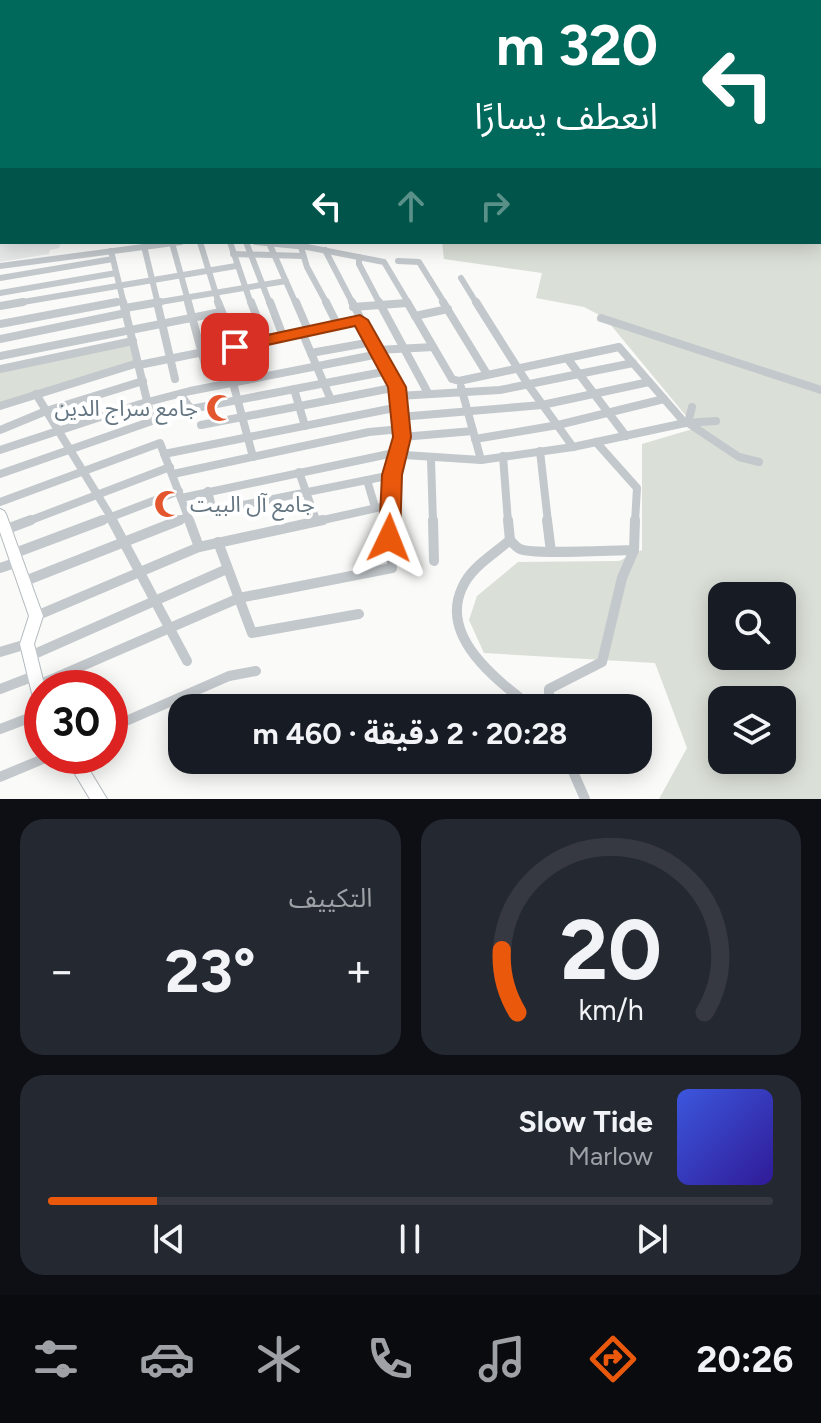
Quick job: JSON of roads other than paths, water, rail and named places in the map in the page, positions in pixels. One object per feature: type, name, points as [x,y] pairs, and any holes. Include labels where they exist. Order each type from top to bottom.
[{"type":"street","points":[[0,278],[163,244]]},
{"type":"street","points":[[172,244],[207,372]]},
{"type":"street","points":[[201,244],[221,312],[244,368]]},
{"type":"street","points":[[230,244],[244,288],[266,340]]},
{"type":"street","points":[[247,244],[283,336]]},
{"type":"street","points":[[270,244],[331,400]]},
{"type":"street","points":[[273,244],[302,251]]},
{"type":"street","points":[[144,246],[175,379]]},
{"type":"street","points":[[233,254],[275,255],[325,250],[386,264],[452,379],[459,381],[619,347],[687,423],[703,429],[718,445],[737,457],[748,462],[759,462]]},
{"type":"street","points":[[63,670],[239,598],[392,568],[392,475],[399,454],[401,433],[398,391],[325,250]]},
{"type":"street","points":[[302,251],[337,324]]},
{"type":"street","points":[[0,266],[112,255]]},
{"type":"street","points":[[0,474],[152,421],[112,255]]},
{"type":"street","points":[[359,257],[359,264],[428,393]]},
{"type":"street","points":[[398,261],[419,262],[500,390]]},
{"type":"street","points":[[15,264],[19,303]]},
{"type":"street","points":[[0,306],[236,266]]},
{"type":"street","points":[[0,293],[116,273]]},
{"type":"street","points":[[461,278],[529,386],[573,447]]},
{"type":"street","points":[[0,324],[46,315],[156,303],[286,281]]},
{"type":"street","points":[[43,299],[46,315]]},
{"type":"street","points":[[353,307],[407,303]]},
{"type":"street","points":[[0,339],[125,307]]},
{"type":"street","points":[[415,316],[448,309]]},
{"type":"street","points":[[0,356],[221,312]]},
{"type":"street","points":[[601,318],[821,390]]},
{"type":"street","points":[[0,406],[139,364],[360,320]]},
{"type":"street","points":[[0,369],[133,341]]},
{"type":"street","points":[[311,353],[433,347]]},
{"type":"street","points":[[0,450],[180,394],[316,366],[376,349]]},
{"type":"street","points":[[567,358],[626,436]]},
{"type":"street","points":[[201,425],[331,400],[398,391],[462,392],[529,386],[633,363]]},
{"type":"street","points":[[180,394],[189,409],[388,371]]},
{"type":"street","points":[[0,430],[46,411],[143,381]]},
{"type":"street","points":[[459,381],[481,460]]},
{"type":"street","points":[[164,454],[305,426],[400,412],[468,413],[542,405],[649,382]]},
{"type":"street","points":[[233,383],[253,457]]},
{"type":"street","points":[[294,389],[305,426]]},
{"type":"street","points":[[36,394],[111,517],[187,661]]},
{"type":"street","points":[[7,529],[95,494],[171,470],[253,457],[369,432],[474,435],[558,425],[664,399]]},
{"type":"street","points":[[687,423],[692,407]]},
{"type":"street","points":[[0,568],[16,557],[111,517],[180,494],[399,454],[431,459],[481,460],[573,447],[687,423],[716,421]]},
{"type":"street","points":[[549,694],[549,689],[602,662],[613,633],[613,605],[622,572],[634,550],[637,488],[596,442]]},
{"type":"street","points":[[0,502],[160,443],[199,547]]},
{"type":"street","points":[[540,451],[551,552]]},
{"type":"street","points":[[503,456],[510,540],[520,549]]},
{"type":"street","points":[[431,459],[434,561]]},
{"type":"street","points":[[299,472],[316,520]]},
{"type":"street","points":[[208,491],[213,511],[392,475]]},
{"type":"street","points":[[367,480],[375,507]]},
{"type":"street","points":[[36,616],[199,547],[390,505]]},
{"type":"street","points":[[0,514],[36,616],[29,650],[33,670]]},
{"type":"street","points":[[25,581],[187,517]]},
{"type":"street","points":[[510,540],[475,568],[456,601],[455,612],[466,646],[518,694]]},
{"type":"street","points":[[218,542],[252,633],[359,614]]},
{"type":"street","points":[[498,551],[634,550]]},
{"type":"street","points":[[0,652],[29,650],[227,569]]},
{"type":"street","points":[[128,720],[229,676],[256,671]]},
{"type":"street","points":[[0,689],[24,684]]},
{"type":"street","points":[[0,729],[24,720]]},
{"type":"street","points":[[0,777],[24,767]]},
{"type":"street","points":[[83,774],[99,799]]},
{"type":"street","points":[[574,774],[585,799]]},
{"type":"place","name":"جامع سراج الدين","points":[[220,408]]},
{"type":"place","name":"جامع آل البيت","points":[[168,504]]}]
